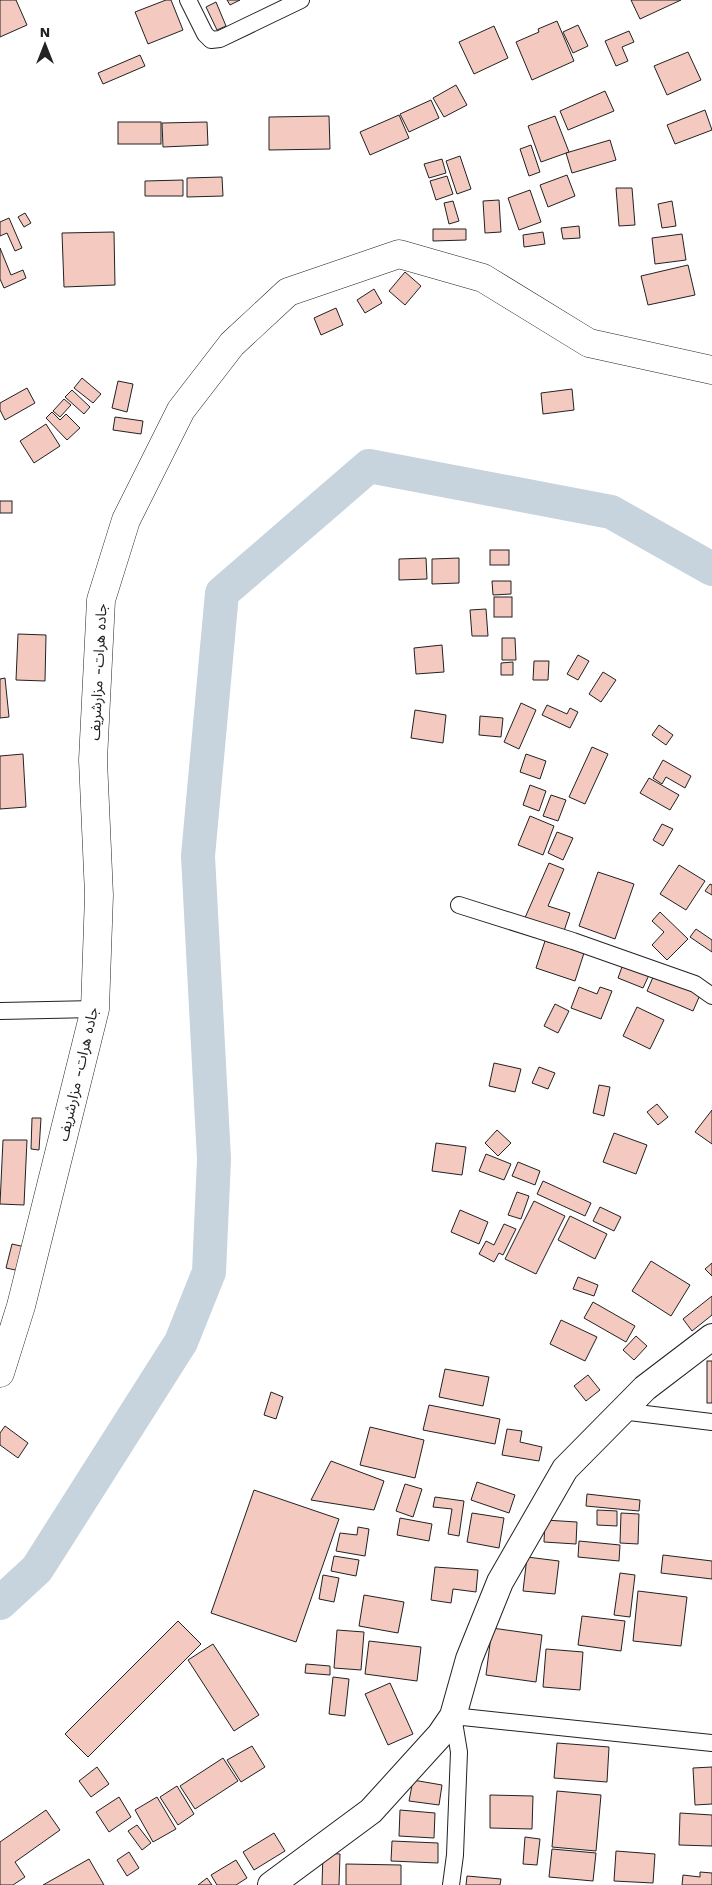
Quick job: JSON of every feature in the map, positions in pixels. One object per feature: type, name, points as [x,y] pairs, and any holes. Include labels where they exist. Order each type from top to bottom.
[{"type":"highway","name":"جاده هرات- مزارشریف","points":[[0,1373],[21,1306],[95,1009],[99,895],[93,760],[101,600],[126,520],[181,410],[232,344],[288,292],[399,254],[483,278],[589,343],[712,370]]},
{"type":"main road","points":[[272,1885],[371,1811],[440,1735],[453,1716],[469,1659],[500,1582],[565,1469],[645,1388],[712,1337]]},
{"type":"street","points":[[188,0],[205,34],[211,40],[220,39],[301,0]]},
{"type":"street","points":[[459,905],[573,941],[686,980],[712,996]]},
{"type":"street","points":[[0,1011],[95,1009]]},
{"type":"street","points":[[621,1411],[712,1422]]},
{"type":"street","points":[[451,1885],[455,1855],[459,1752],[453,1716],[712,1743]]},
{"type":"building","points":[[0,0],[16,0],[27,25],[0,37]]},
{"type":"building","points":[[166,0],[171,0],[183,30],[148,44],[135,12]]},
{"type":"building","points":[[227,0],[240,0],[230,5]]},
{"type":"building","points":[[631,0],[681,0],[640,19]]},
{"type":"building","points":[[216,2],[226,26],[217,30],[206,7]]},
{"type":"building","points":[[557,21],[574,61],[532,80],[516,42],[539,32],[538,29]]},
{"type":"building","points":[[578,25],[588,46],[573,53],[563,32]]},
{"type":"building","points":[[494,26],[508,58],[474,74],[459,42]]},
{"type":"building","points":[[629,31],[634,42],[622,47],[628,61],[616,66],[605,41]]},
{"type":"building","points":[[688,52],[701,80],[667,95],[654,66]]},
{"type":"building","points":[[140,55],[145,66],[103,84],[98,73]]},
{"type":"building","points":[[456,85],[467,105],[444,117],[433,98]]},
{"type":"building","points":[[605,91],[614,111],[568,130],[560,111]]},
{"type":"building","points":[[431,100],[439,118],[409,132],[400,114]]},
{"type":"building","points":[[705,110],[712,130],[675,144],[667,125]]},
{"type":"building","points":[[399,115],[409,138],[370,155],[360,132]]},
{"type":"building","points":[[329,116],[330,149],[269,150],[269,117]]},
{"type":"building","points":[[555,116],[569,152],[541,162],[528,126]]},
{"type":"building","points":[[118,122],[161,122],[161,144],[118,144]]},
{"type":"building","points":[[207,122],[208,145],[163,147],[162,123]]},
{"type":"building","points":[[610,140],[616,160],[572,173],[566,153]]},
{"type":"building","points":[[531,145],[540,172],[529,176],[520,149]]},
{"type":"building","points":[[460,156],[471,189],[457,194],[446,161]]},
{"type":"building","points":[[442,159],[446,173],[429,178],[424,164]]},
{"type":"building","points":[[567,175],[575,196],[548,207],[540,185]]},
{"type":"building","points":[[447,176],[453,194],[436,200],[430,181]]},
{"type":"building","points":[[222,177],[223,196],[187,197],[187,178]]},
{"type":"building","points":[[183,180],[183,196],[145,196],[145,181]]},
{"type":"building","points":[[616,188],[632,188],[635,225],[619,226]]},
{"type":"building","points":[[530,190],[541,222],[519,230],[508,198]]},
{"type":"building","points":[[499,200],[501,232],[485,233],[483,201]]},
{"type":"building","points":[[453,201],[459,221],[449,224],[444,203]]},
{"type":"building","points":[[672,201],[676,226],[662,228],[658,204]]},
{"type":"building","points":[[25,213],[31,223],[24,227],[18,217]]},
{"type":"building","points":[[9,218],[22,248],[15,251],[7,233],[0,236],[0,222]]},
{"type":"building","points":[[579,226],[580,238],[563,239],[561,228]]},
{"type":"building","points":[[433,229],[466,229],[466,240],[433,241]]},
{"type":"building","points":[[114,232],[115,285],[64,287],[62,233]]},
{"type":"building","points":[[543,232],[545,244],[524,247],[523,235]]},
{"type":"building","points":[[682,234],[686,260],[655,264],[652,238]]},
{"type":"building","points":[[0,248],[11,275],[23,270],[26,278],[4,288],[0,279]]},
{"type":"building","points":[[688,265],[695,295],[648,305],[641,276]]},
{"type":"building","points":[[405,272],[421,286],[405,305],[389,291]]},
{"type":"building","points":[[374,289],[382,303],[365,313],[357,300]]},
{"type":"building","points":[[336,308],[343,325],[321,335],[314,318]]},
{"type":"building","points":[[82,378],[101,394],[93,403],[74,388]]},
{"type":"building","points":[[118,381],[133,384],[127,412],[112,408]]},
{"type":"building","points":[[27,388],[35,403],[5,420],[0,410],[0,403]]},
{"type":"building","points":[[572,389],[574,410],[543,414],[541,393]]},
{"type":"building","points":[[72,390],[90,407],[84,414],[65,397]]},
{"type":"building","points":[[64,399],[71,405],[60,417],[53,411]]},
{"type":"building","points":[[52,412],[60,420],[66,414],[80,428],[67,440],[46,418]]},
{"type":"building","points":[[115,417],[143,421],[141,434],[113,430]]},
{"type":"building","points":[[46,424],[60,446],[34,463],[20,441]]},
{"type":"building","points":[[0,501],[12,501],[12,513],[0,513]]},
{"type":"building","points":[[490,550],[509,550],[509,565],[490,565]]},
{"type":"building","points":[[426,558],[427,579],[399,580],[399,559]]},
{"type":"building","points":[[459,558],[459,583],[432,584],[432,559]]},
{"type":"building","points":[[492,581],[511,581],[511,594],[493,595]]},
{"type":"building","points":[[494,597],[512,597],[512,617],[494,617]]},
{"type":"building","points":[[486,609],[488,636],[472,636],[470,610]]},
{"type":"building","points":[[18,634],[46,635],[45,681],[16,680]]},
{"type":"building","points":[[502,638],[515,638],[516,660],[502,660]]},
{"type":"building","points":[[442,645],[444,672],[416,674],[414,648]]},
{"type":"building","points":[[578,655],[589,661],[578,680],[567,674]]},
{"type":"building","points":[[534,661],[549,661],[548,680],[533,680]]},
{"type":"building","points":[[513,662],[513,675],[501,675],[501,663]]},
{"type":"building","points":[[603,672],[616,680],[601,702],[589,694]]},
{"type":"building","points":[[5,678],[9,717],[0,718],[0,679]]},
{"type":"building","points":[[521,703],[536,710],[519,749],[504,742]]},
{"type":"building","points":[[547,705],[567,714],[570,708],[578,712],[570,728],[542,715]]},
{"type":"building","points":[[415,710],[446,715],[443,743],[411,738]]},
{"type":"building","points":[[480,716],[503,718],[501,737],[479,735]]},
{"type":"building","points":[[659,725],[673,735],[666,745],[652,735]]},
{"type":"building","points":[[592,747],[608,754],[585,804],[569,797]]},
{"type":"building","points":[[23,754],[26,807],[0,809],[0,756]]},
{"type":"building","points":[[526,754],[546,761],[540,779],[520,772]]},
{"type":"building","points":[[663,760],[691,776],[685,788],[666,777],[662,784],[653,778]]},
{"type":"building","points":[[649,778],[679,795],[670,810],[640,793]]},
{"type":"building","points":[[530,785],[546,791],[539,811],[523,805]]},
{"type":"building","points":[[551,795],[566,800],[558,821],[543,816]]},
{"type":"building","points":[[530,816],[554,826],[543,855],[518,845]]},
{"type":"building","points":[[662,824],[673,829],[663,846],[653,840]]},
{"type":"building","points":[[557,832],[573,838],[563,860],[548,853]]},
{"type":"building","points":[[549,863],[564,869],[548,906],[570,913],[563,934],[524,920]]},
{"type":"building","points":[[679,865],[705,881],[686,910],[660,894]]},
{"type":"building","points":[[598,872],[634,884],[615,939],[579,926]]},
{"type":"building","points":[[710,884],[712,885],[712,895],[705,891]]},
{"type":"building","points":[[660,912],[688,939],[667,960],[652,945],[664,932],[652,921]]},
{"type":"building","points":[[696,929],[712,940],[712,952],[690,937]]},
{"type":"building","points":[[545,941],[584,953],[575,981],[536,968]]},
{"type":"building","points":[[623,964],[649,975],[643,988],[618,978]]},
{"type":"building","points":[[654,975],[700,995],[693,1011],[647,991]]},
{"type":"building","points":[[579,987],[597,994],[600,987],[612,991],[601,1019],[571,1008]]},
{"type":"building","points":[[555,1004],[569,1011],[558,1033],[544,1026]]},
{"type":"building","points":[[637,1007],[664,1020],[650,1049],[623,1036]]},
{"type":"building","points":[[494,1063],[521,1069],[515,1092],[489,1086]]},
{"type":"building","points":[[539,1067],[555,1073],[548,1089],[532,1083]]},
{"type":"building","points":[[599,1085],[610,1087],[604,1116],[593,1113]]},
{"type":"building","points":[[657,1104],[668,1117],[658,1125],[647,1112]]},
{"type":"building","points":[[712,1110],[712,1144],[695,1132]]},
{"type":"building","points":[[32,1118],[41,1118],[39,1150],[31,1149]]},
{"type":"building","points":[[497,1130],[511,1143],[498,1156],[485,1143]]},
{"type":"building","points":[[614,1133],[647,1145],[636,1174],[603,1162]]},
{"type":"building","points":[[3,1140],[27,1140],[24,1205],[0,1204]]},
{"type":"building","points":[[436,1143],[466,1147],[462,1175],[432,1171]]},
{"type":"building","points":[[486,1154],[511,1164],[504,1180],[479,1171]]},
{"type":"building","points":[[518,1162],[540,1171],[535,1185],[512,1176]]},
{"type":"building","points":[[543,1181],[591,1203],[585,1216],[537,1194]]},
{"type":"building","points":[[517,1192],[529,1196],[521,1219],[508,1215]]},
{"type":"building","points":[[534,1201],[565,1216],[536,1274],[505,1259]]},
{"type":"building","points":[[600,1207],[621,1217],[614,1231],[593,1221]]},
{"type":"building","points":[[460,1210],[488,1222],[479,1244],[451,1232]]},
{"type":"building","points":[[570,1216],[607,1234],[595,1259],[558,1240]]},
{"type":"building","points":[[504,1224],[516,1229],[503,1255],[499,1253],[494,1262],[479,1254],[486,1241],[494,1245]]},
{"type":"building","points":[[12,1244],[25,1247],[20,1271],[6,1268]]},
{"type":"building","points":[[651,1261],[690,1285],[671,1316],[632,1291]]},
{"type":"building","points":[[712,1263],[712,1276],[705,1269]]},
{"type":"building","points":[[578,1277],[598,1285],[594,1296],[573,1289]]},
{"type":"building","points":[[712,1296],[712,1315],[692,1331],[683,1319]]},
{"type":"building","points":[[593,1302],[635,1326],[626,1342],[584,1318]]},
{"type":"building","points":[[561,1320],[597,1337],[585,1361],[550,1344]]},
{"type":"building","points":[[636,1336],[647,1346],[634,1360],[623,1350]]},
{"type":"building","points":[[707,1361],[712,1361],[712,1403],[707,1403]]},
{"type":"building","points":[[445,1369],[489,1377],[483,1406],[439,1397]]},
{"type":"building","points":[[588,1375],[600,1390],[586,1401],[574,1386]]},
{"type":"building","points":[[271,1392],[283,1397],[276,1419],[264,1415]]},
{"type":"building","points":[[429,1405],[500,1419],[495,1444],[423,1430]]},
{"type":"building","points":[[5,1426],[28,1443],[18,1458],[0,1445],[0,1433]]},
{"type":"building","points":[[370,1427],[424,1440],[415,1478],[360,1465]]},
{"type":"building","points":[[507,1429],[522,1431],[520,1442],[542,1447],[539,1461],[502,1455]]},
{"type":"building","points":[[331,1461],[384,1481],[374,1510],[311,1500]]},
{"type":"building","points":[[477,1482],[515,1495],[509,1513],[471,1500]]},
{"type":"building","points":[[405,1484],[422,1489],[413,1517],[396,1511]]},
{"type":"building","points":[[254,1490],[339,1519],[296,1642],[211,1613]]},
{"type":"building","points":[[587,1494],[640,1500],[639,1511],[586,1506]]},
{"type":"building","points":[[435,1497],[464,1501],[459,1536],[448,1534],[452,1509],[433,1507]]},
{"type":"building","points":[[597,1510],[617,1511],[617,1526],[597,1525]]},
{"type":"building","points":[[472,1513],[504,1518],[499,1548],[467,1542]]},
{"type":"building","points":[[621,1513],[639,1514],[638,1544],[620,1543]]},
{"type":"building","points":[[400,1518],[432,1524],[429,1541],[397,1535]]},
{"type":"building","points":[[545,1520],[577,1522],[576,1544],[544,1542]]},
{"type":"building","points":[[358,1527],[369,1529],[365,1556],[336,1551],[340,1533],[357,1535]]},
{"type":"building","points":[[579,1541],[620,1545],[619,1561],[578,1557]]},
{"type":"building","points":[[663,1555],[712,1561],[712,1579],[661,1573]]},
{"type":"building","points":[[334,1556],[359,1560],[356,1576],[331,1571]]},
{"type":"building","points":[[527,1557],[559,1561],[555,1594],[523,1591]]},
{"type":"building","points":[[435,1567],[478,1570],[476,1592],[453,1589],[451,1603],[431,1600]]},
{"type":"building","points":[[620,1573],[635,1575],[630,1617],[614,1615]]},
{"type":"building","points":[[323,1575],[339,1578],[334,1602],[319,1599]]},
{"type":"building","points":[[638,1591],[687,1597],[681,1646],[633,1641]]},
{"type":"building","points":[[364,1595],[404,1602],[398,1633],[359,1626]]},
{"type":"building","points":[[582,1616],[625,1621],[621,1651],[578,1645]]},
{"type":"building","points":[[178,1621],[201,1644],[88,1757],[65,1734]]},
{"type":"building","points":[[492,1628],[542,1635],[536,1682],[486,1675]]},
{"type":"building","points":[[337,1630],[364,1632],[361,1670],[334,1668]]},
{"type":"building","points":[[369,1641],[421,1647],[417,1681],[365,1674]]},
{"type":"building","points":[[213,1644],[259,1715],[234,1731],[188,1660]]},
{"type":"building","points":[[546,1649],[583,1652],[580,1690],[543,1687]]},
{"type":"building","points":[[306,1664],[330,1666],[330,1675],[305,1673]]},
{"type":"building","points":[[333,1677],[349,1679],[345,1716],[329,1714]]},
{"type":"building","points":[[390,1683],[413,1734],[388,1745],[365,1694]]},
{"type":"building","points":[[557,1743],[609,1747],[607,1782],[554,1778]]},
{"type":"building","points":[[252,1746],[265,1767],[241,1782],[227,1760]]},
{"type":"building","points":[[223,1758],[238,1781],[195,1809],[180,1786]]},
{"type":"building","points":[[97,1767],[109,1784],[91,1797],[79,1781]]},
{"type":"building","points":[[712,1767],[712,1804],[695,1805],[693,1768]]},
{"type":"building","points":[[413,1780],[442,1785],[439,1805],[409,1801]]},
{"type":"building","points":[[177,1786],[194,1814],[178,1825],[160,1797]]},
{"type":"building","points":[[557,1791],[601,1795],[596,1851],[552,1847]]},
{"type":"building","points":[[490,1795],[533,1796],[532,1829],[490,1828]]},
{"type":"building","points":[[119,1797],[131,1817],[109,1832],[96,1812]]},
{"type":"building","points":[[157,1797],[176,1829],[153,1842],[135,1810]]},
{"type":"building","points":[[46,1810],[60,1830],[15,1862],[25,1877],[13,1885],[0,1885],[0,1842]]},
{"type":"building","points":[[400,1810],[435,1813],[434,1838],[399,1836]]},
{"type":"building","points":[[680,1813],[712,1815],[712,1846],[679,1845]]},
{"type":"building","points":[[137,1825],[151,1843],[142,1850],[128,1831]]},
{"type":"building","points":[[274,1833],[285,1851],[254,1870],[243,1852]]},
{"type":"building","points":[[525,1837],[540,1839],[537,1865],[523,1864]]},
{"type":"building","points":[[392,1841],[438,1843],[438,1863],[391,1861]]},
{"type":"building","points":[[552,1849],[596,1853],[593,1881],[549,1877]]},
{"type":"building","points":[[616,1851],[655,1854],[653,1883],[614,1881]]},
{"type":"building","points":[[129,1852],[139,1868],[127,1876],[117,1860]]},
{"type":"building","points":[[323,1853],[340,1854],[339,1885],[322,1885]]},
{"type":"building","points":[[89,1859],[104,1885],[43,1885]]},
{"type":"building","points":[[236,1860],[247,1878],[236,1885],[217,1885],[211,1875]]},
{"type":"building","points":[[346,1864],[401,1865],[401,1885],[346,1885]]},
{"type":"building","points":[[700,1872],[712,1873],[712,1885],[682,1885],[683,1875],[700,1877]]},
{"type":"building","points":[[467,1876],[501,1879],[500,1885],[466,1885]]},
{"type":"building","points":[[207,1878],[212,1885],[198,1885]]},
{"type":"waterway","points":[[0,1603],[37,1569],[181,1342],[209,1272],[214,1159],[198,856],[222,593],[369,466],[611,512],[712,569]]}]
